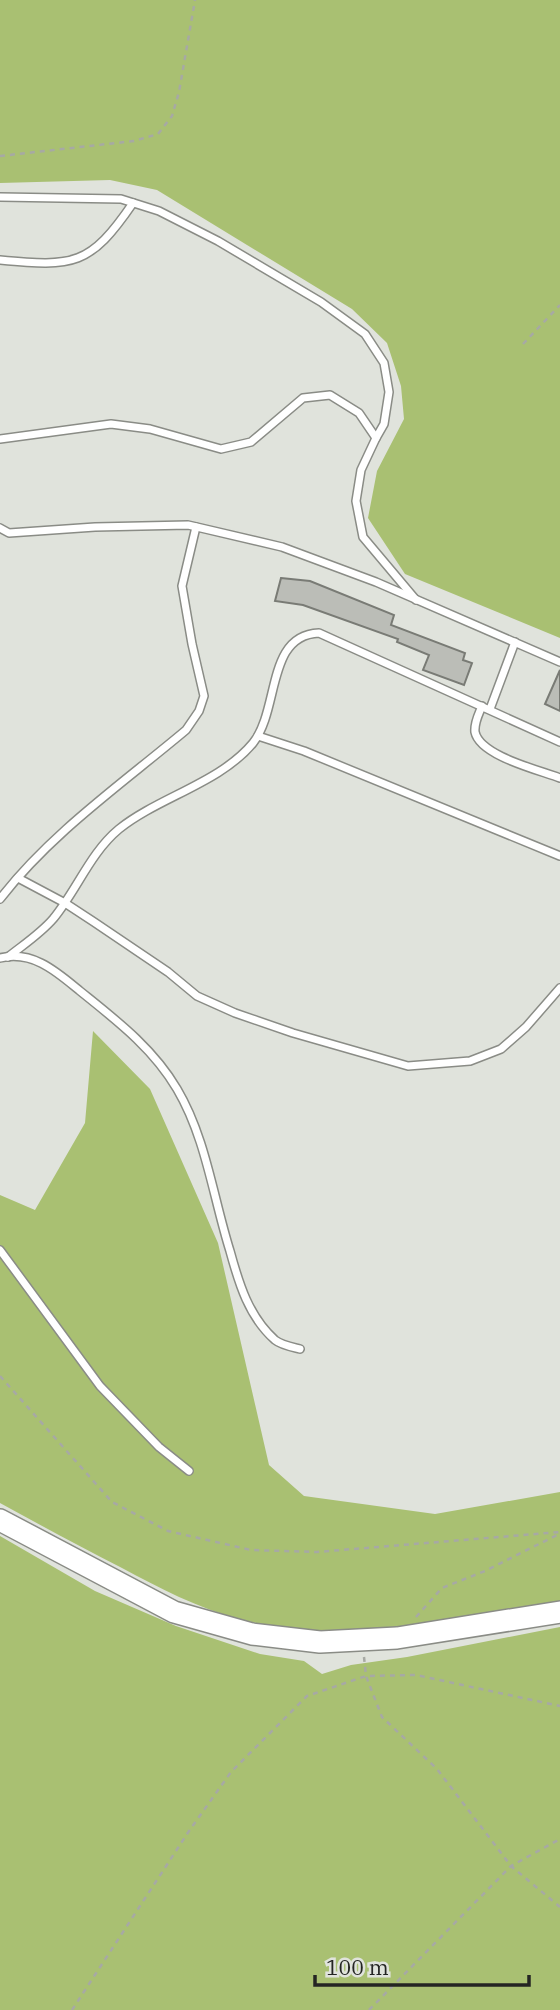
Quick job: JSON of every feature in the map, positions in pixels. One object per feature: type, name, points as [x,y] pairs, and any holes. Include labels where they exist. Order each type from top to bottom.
[{"type":"main road","points":[[0,1520],[174,1612],[252,1634],[320,1642],[397,1638],[560,1612]]},
{"type":"lane","points":[[0,197],[121,199],[159,211],[218,241],[321,302],[365,334],[384,363],[388,392],[384,424],[361,470],[356,501],[363,537],[416,600]]},
{"type":"lane","points":[[0,260],[38,264],[68,263],[98,248],[133,203]]},
{"type":"lane","points":[[0,439],[111,425],[150,429],[221,449],[251,442],[303,398],[330,395],[359,413],[376,438]]},
{"type":"lane","points":[[0,528],[9,533],[95,527],[188,525],[282,547],[416,600],[560,662]]},
{"type":"lane","points":[[0,899],[77,820],[186,730],[199,711],[204,696],[182,586],[196,527]]},
{"type":"lane","points":[[4,957],[51,921],[99,849],[116,831],[211,776],[237,758],[258,736],[264,727],[285,651],[295,639],[305,633],[319,633],[560,742]]},
{"type":"lane","points":[[515,642],[486,707],[475,722],[475,733],[480,743],[494,753],[560,778]]},
{"type":"lane","points":[[258,736],[315,755],[560,856]]},
{"type":"lane","points":[[18,878],[65,903],[168,972],[197,996],[235,1013],[293,1033],[408,1066],[470,1061],[501,1049],[526,1027],[560,988]]},
{"type":"lane","points":[[4,957],[19,956],[39,961],[59,974],[152,1052],[177,1088],[195,1125],[241,1290],[256,1320],[277,1342],[300,1349]]},
{"type":"lane","points":[[0,1250],[100,1386],[159,1447],[189,1471]]},
{"type":"path","points":[[0,156],[134,141],[158,134],[172,116],[179,92],[195,0]]},
{"type":"path","points":[[523,344],[560,305]]},
{"type":"path","points":[[0,1376],[111,1502],[167,1531],[251,1550],[317,1552],[560,1533]]},
{"type":"path","points":[[397,1638],[442,1588],[485,1571],[560,1533]]},
{"type":"path","points":[[72,2010],[230,1772],[307,1696],[366,1676],[416,1675],[560,1706]]},
{"type":"path","points":[[366,1676],[382,1717],[437,1769],[512,1866],[560,1907]]},
{"type":"path","points":[[369,2010],[512,1866],[560,1839]]},
{"type":"green space","points":[[0,0],[560,0],[560,638],[405,574],[368,518],[377,471],[404,419],[401,386],[387,343],[352,309],[157,190],[110,180],[0,183]]},
{"type":"green space","points":[[93,1031],[150,1089],[218,1243],[269,1465],[304,1496],[435,1514],[560,1492],[560,1601],[400,1628],[318,1630],[278,1627],[239,1619],[179,1597],[0,1503],[0,1195],[35,1210],[85,1123]]},
{"type":"green space","points":[[0,1536],[95,1591],[176,1626],[260,1654],[304,1661],[322,1674],[351,1665],[407,1657],[560,1627],[560,2010],[0,2010]]},
{"type":"building","points":[[281,578],[310,581],[394,615],[391,625],[465,653],[463,660],[472,663],[464,685],[423,670],[429,655],[397,642],[398,639],[303,605],[275,601]]},
{"type":"building","points":[[560,670],[560,711],[545,704]]}]
